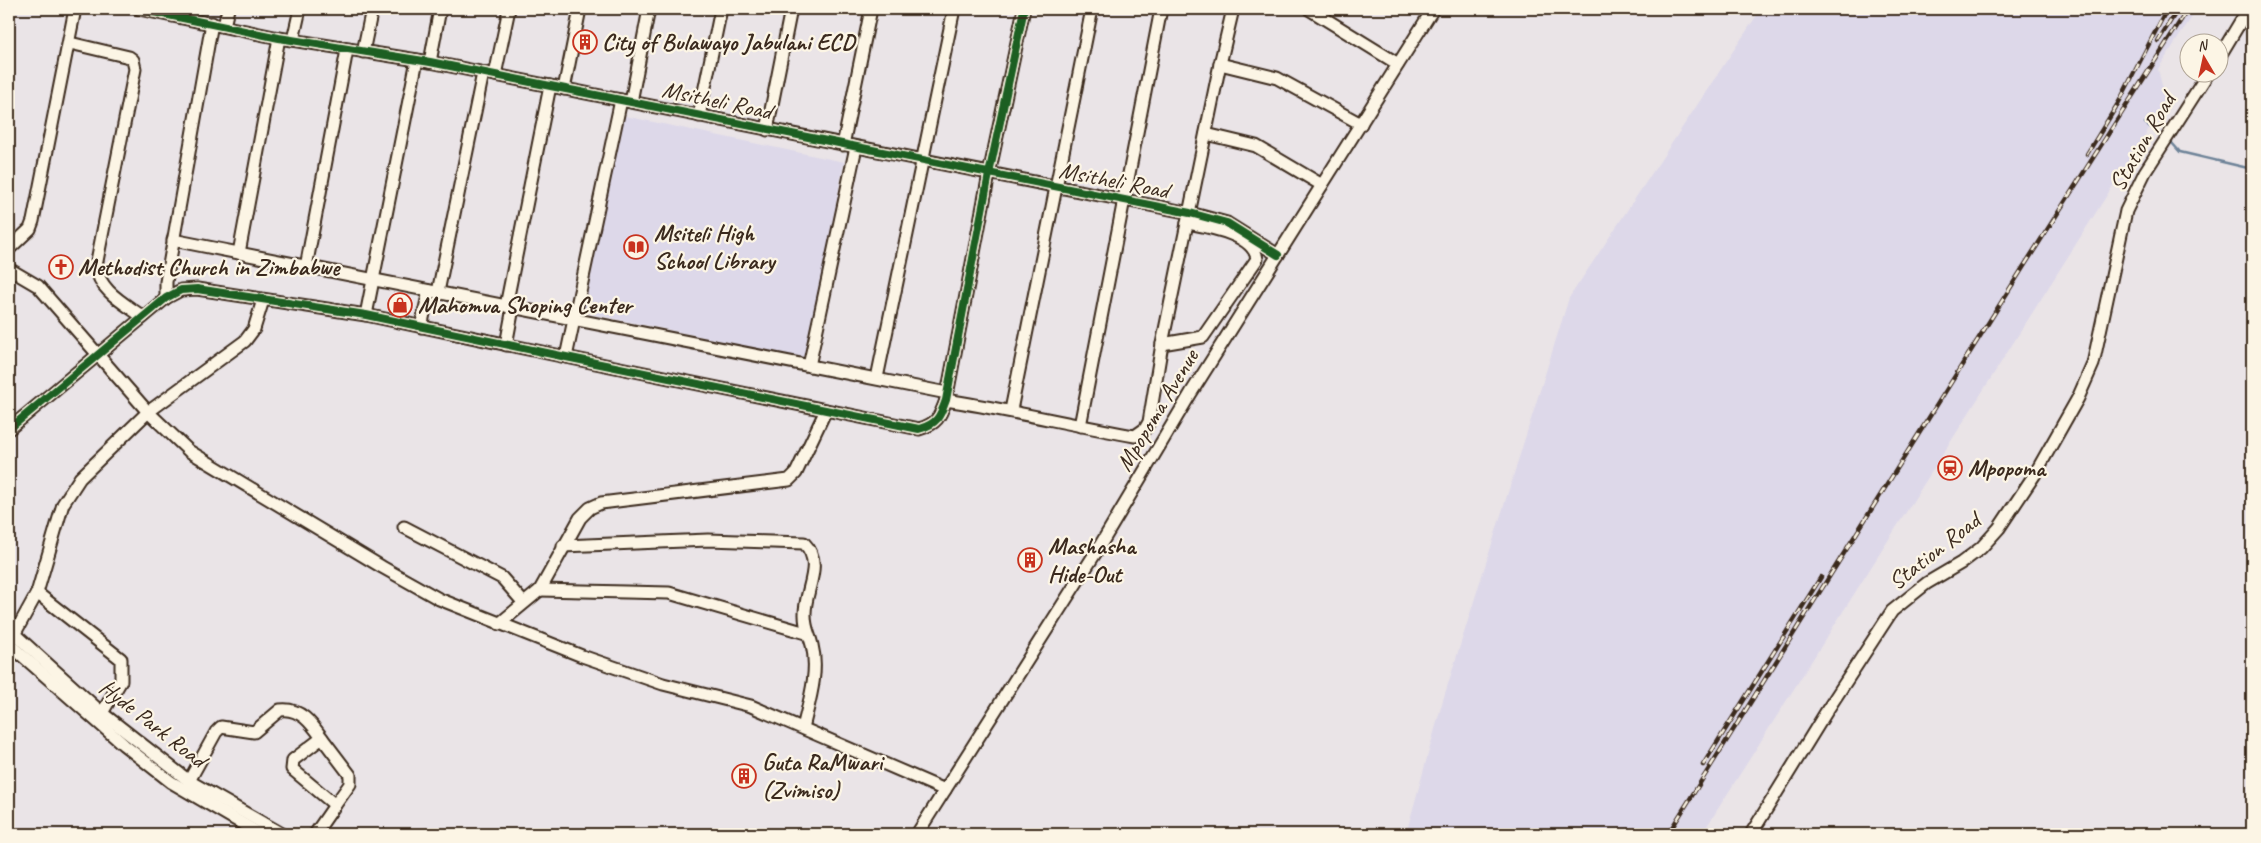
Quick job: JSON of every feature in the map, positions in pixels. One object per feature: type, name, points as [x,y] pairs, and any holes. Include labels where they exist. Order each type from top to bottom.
[{"type":"street","points":[[9,249],[30,229],[33,221],[70,43],[75,9]]},
{"type":"street","name":"Msitheli Road","points":[[139,9],[160,11],[279,38],[430,62],[989,174],[1124,202],[1189,218],[1227,223],[1278,255]]},
{"type":"street","points":[[224,26],[228,9]]},
{"type":"street","points":[[293,40],[300,9]]},
{"type":"street","points":[[363,52],[372,9]]},
{"type":"street","points":[[430,62],[440,9]]},
{"type":"street","points":[[495,75],[509,9]]},
{"type":"street","points":[[564,89],[580,9]]},
{"type":"street","points":[[566,358],[649,9]]},
{"type":"street","points":[[699,116],[721,9]]},
{"type":"street","points":[[767,130],[791,9]]},
{"type":"street","points":[[843,145],[871,9]]},
{"type":"street","points":[[877,378],[954,9]]},
{"type":"street","points":[[9,429],[166,298],[181,290],[197,289],[366,314],[566,358],[919,429],[934,424],[939,419],[947,396],[989,174],[1024,9]]},
{"type":"street","points":[[1011,410],[1092,9]]},
{"type":"street","points":[[1080,426],[1162,9]]},
{"type":"street","points":[[173,240],[877,378],[1080,426],[1135,436],[1145,429],[1149,422],[1162,344],[1233,9]]},
{"type":"street","points":[[1312,9],[1398,64]]},
{"type":"street","name":"Mpopoma Avenue","points":[[917,834],[1098,549],[1191,393],[1432,9]]},
{"type":"street","points":[[2228,42],[2248,9]]},
{"type":"street","points":[[166,298],[166,282],[173,240],[212,23]]},
{"type":"street","points":[[239,253],[279,38]]},
{"type":"street","points":[[70,43],[129,57],[134,60],[136,69],[96,266],[97,275],[104,287],[142,317]]},
{"type":"street","points":[[306,267],[347,50]]},
{"type":"street","points":[[366,314],[417,60]]},
{"type":"street","points":[[1220,64],[1277,78],[1361,124]]},
{"type":"street","points":[[421,326],[433,291],[483,73]]},
{"type":"street","name":"Station Road","points":[[1751,834],[1892,610],[1927,583],[1961,563],[1981,548],[1999,528],[2035,474],[2078,398],[2093,364],[2129,204],[2145,172],[2203,82]]},
{"type":"street","points":[[506,345],[509,307],[550,86]]},
{"type":"street","points":[[1206,134],[1256,146],[1322,185]]},
{"type":"street","points":[[809,366],[856,147]]},
{"type":"street","points":[[1162,344],[1203,337],[1257,259],[1253,249],[1229,232],[1189,218]]},
{"type":"street","points":[[9,269],[38,286],[148,412],[189,450],[439,599],[582,656],[663,684],[750,706],[945,790]]},
{"type":"street","points":[[12,631],[37,593],[63,504],[80,478],[92,464],[148,412],[245,341],[254,329],[263,300]]},
{"type":"street","points":[[499,624],[523,602],[540,590],[580,518],[590,508],[601,502],[789,480],[796,473],[826,410]]},
{"type":"street","points":[[404,526],[502,578],[523,602]]},
{"type":"street","points":[[564,546],[708,540],[804,543],[810,550],[814,563],[805,614],[806,633],[812,644],[814,666],[813,684],[803,728]]},
{"type":"street","points":[[540,590],[669,593],[806,633]]},
{"type":"street","points":[[37,593],[121,659],[121,681],[102,713]]},
{"type":"street","name":"Hyde Park Road","points":[[12,631],[102,713],[189,781],[282,834]]},
{"type":"street","name":"Hyde Park Road","points":[[9,644],[124,745],[171,782],[260,834]]},
{"type":"street","points":[[189,781],[216,732],[221,727],[254,732],[259,730],[275,713],[285,709],[306,717],[350,774],[350,784],[315,834]]},
{"type":"street","points":[[322,738],[293,760],[292,769],[336,805]]},
{"type":"shaded area","points":[[1761,9],[2197,9],[2182,32],[2178,32],[2178,38],[2158,69],[2166,102],[1702,834],[1406,834],[1443,700],[1569,298]]},
{"type":"shaded area","points":[[620,115],[844,162],[806,358],[582,312]]},
{"type":"waterway","points":[[2145,123],[2159,133]]},
{"type":"waterway","points":[[2172,143],[2180,152],[2252,169]]},
{"type":"railway","points":[[2087,154],[2119,102],[2167,9]]},
{"type":"railway","points":[[2158,41],[2178,9]]},
{"type":"railway","points":[[1668,834],[2024,266],[2188,9]]},
{"type":"railway","points":[[1703,765],[1821,577]]},
{"type":"cycle path","points":[[139,9],[279,38],[430,62],[1190,213],[1227,223],[1278,255]]},
{"type":"cycle path","points":[[9,429],[166,298],[181,290],[197,289],[366,315],[919,429],[930,425],[937,419],[946,400],[989,174],[1024,9]]},
{"type":"place","name":"City of Bulawayo Jabulani ECD","points":[[585,42]]},
{"type":"place","name":"Msiteli High School Library","points":[[636,247]]},
{"type":"place","name":"Methodist Church in Zimbabwe","points":[[61,267]]},
{"type":"place","name":"Mahomva Shoping Center","points":[[400,305]]},
{"type":"place","name":"Mpopoma","points":[[1950,468]]},
{"type":"place","name":"Mashasha Hide-Out","points":[[1030,560]]},
{"type":"place","name":"Guta RaMwari (Zvimiso)","points":[[744,776]]}]
